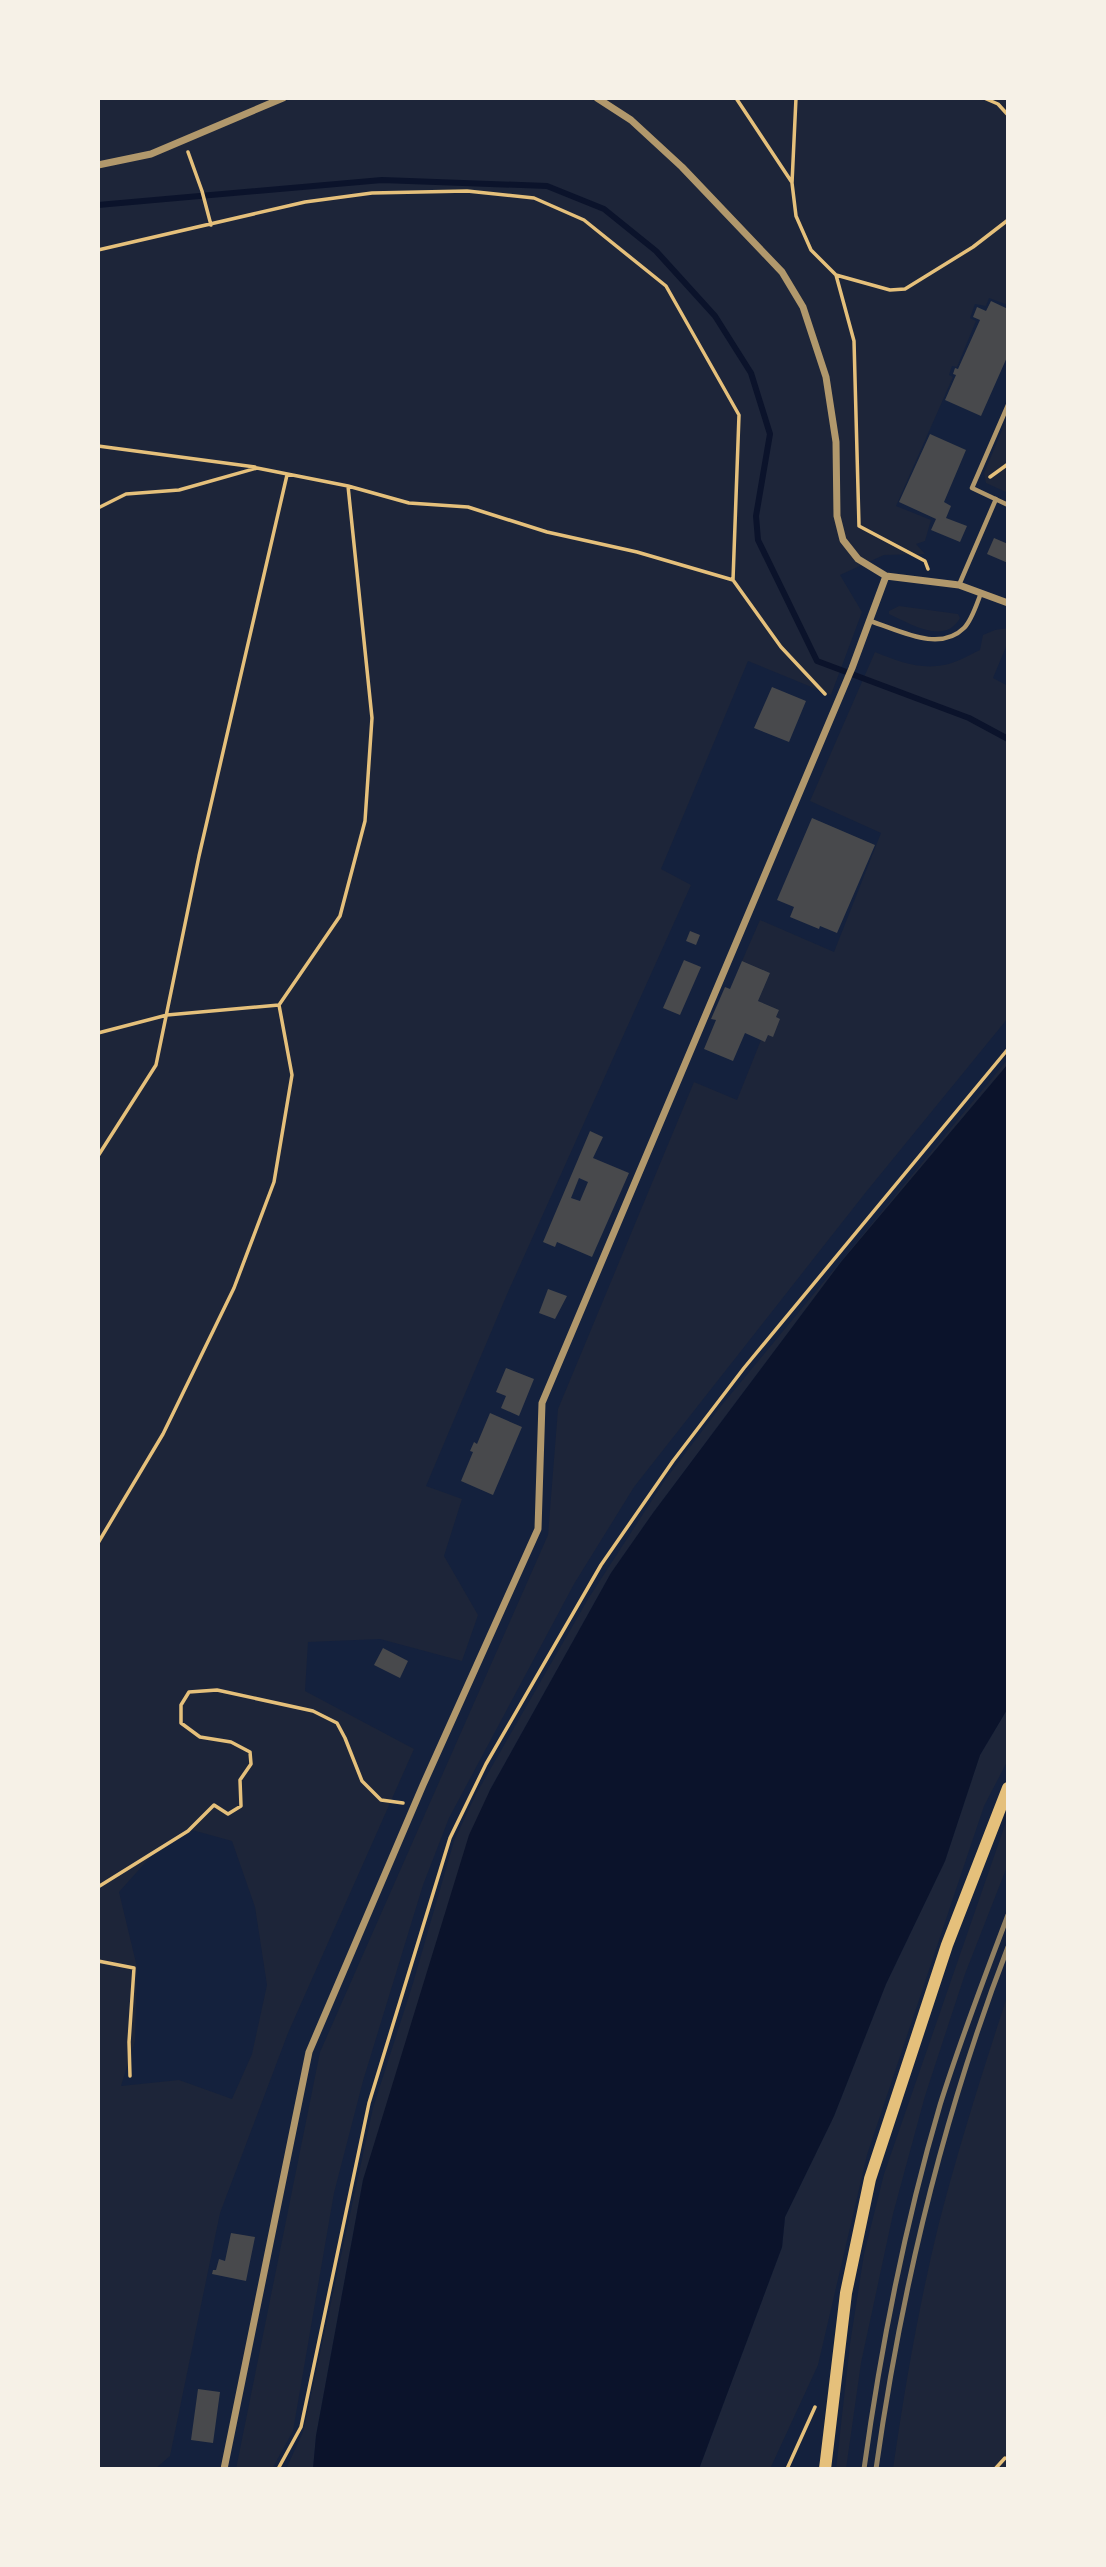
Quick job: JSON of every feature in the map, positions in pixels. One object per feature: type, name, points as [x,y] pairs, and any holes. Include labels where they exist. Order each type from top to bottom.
[{"type":"main road","points":[[825,2469],[846,2293],[870,2179],[947,1945],[1008,1788]]},
{"type":"street","points":[[98,164],[151,154],[283,98]]},
{"type":"street","points":[[597,98],[631,120],[682,167],[782,272],[803,307],[826,377],[836,442],[837,516],[843,540],[858,559],[886,576],[959,585],[1008,603]]},
{"type":"street","points":[[224,2469],[309,2052],[415,1804],[538,1529],[542,1403],[848,678],[886,576]]},
{"type":"lane","points":[[1008,405],[972,488],[1008,505]]},
{"type":"lane","points":[[959,585],[996,499]]},
{"type":"lane","points":[[870,620],[930,640],[950,638],[966,627],[981,593]]},
{"type":"path","points":[[736,98],[792,183]]},
{"type":"path","points":[[796,98],[792,183],[796,216],[811,250],[836,275],[890,290],[905,289],[973,247],[1008,220]]},
{"type":"path","points":[[984,98],[998,104],[1008,115]]},
{"type":"path","points":[[184,140],[211,225]]},
{"type":"path","points":[[98,250],[305,202],[372,193],[467,191],[534,198],[584,220],[666,286],[739,415],[733,580],[781,647],[836,706]]},
{"type":"path","points":[[836,275],[854,341],[859,526],[925,561],[933,580]]},
{"type":"path","points":[[98,446],[257,468],[348,486],[409,503],[468,507],[547,532],[638,552],[733,580]]},
{"type":"path","points":[[98,508],[126,494],[179,490],[257,468]]},
{"type":"path","points":[[98,1156],[156,1065],[199,856],[287,475]]},
{"type":"path","points":[[98,1543],[163,1434],[234,1288],[274,1182],[292,1075],[279,1005],[340,916],[365,821],[372,718],[348,486]]},
{"type":"path","points":[[98,1033],[167,1015],[279,1005]]},
{"type":"path","points":[[278,2469],[301,2427],[369,2103],[450,1838],[486,1764],[601,1565],[673,1461],[744,1368],[1008,1049]]},
{"type":"path","points":[[98,1887],[188,1831],[214,1805],[228,1814],[241,1806],[240,1780],[250,1764],[250,1752],[231,1742],[200,1737],[181,1724],[181,1705],[189,1692],[216,1690],[313,1712],[337,1723],[362,1781],[381,1800],[415,1804]]},
{"type":"path","points":[[98,1961],[134,1968],[129,2042],[130,2076]]},
{"type":"path","points":[[788,2469],[820,2397]]},
{"type":"path","points":[[995,2469],[1005,2458]]},
{"type":"shaded area","points":[[98,98],[1008,98],[1008,305],[989,298],[986,306],[975,304],[970,318],[976,321],[957,367],[952,366],[949,375],[953,377],[896,506],[931,520],[925,541],[916,544],[925,554],[884,555],[840,575],[862,612],[831,695],[748,661],[661,869],[691,885],[508,1292],[426,1486],[462,1499],[444,1556],[478,1615],[462,1661],[380,1639],[308,1642],[305,1691],[414,1749],[288,2033],[220,2213],[170,2456],[155,2469],[98,2469]],"holes":[[[192,1830],[232,1841],[255,1907],[267,1985],[252,2054],[232,2099],[179,2080],[121,2086],[135,2041],[137,1967],[119,1892],[153,1854]]]},
{"type":"shaded area","points":[[1008,416],[1008,493],[986,483],[984,473]]},
{"type":"shaded area","points":[[899,606],[958,614],[960,618],[945,630],[926,630],[889,614],[889,611]]},
{"type":"shaded area","points":[[1008,628],[1008,642],[993,678],[1008,686],[1008,1018],[866,1192],[634,1487],[574,1584],[449,1818],[423,1885],[363,2081],[334,2193],[293,2431],[272,2469],[236,2469],[320,2052],[548,1535],[558,1409],[694,1082],[737,1100],[761,1040],[765,1042],[779,1010],[758,1001],[770,973],[742,961],[760,920],[834,952],[881,833],[810,801],[875,652],[917,665],[944,665],[980,650],[983,635]]},
{"type":"shaded area","points":[[1008,1059],[1008,1064],[841,1262],[653,1513],[611,1573],[490,1790],[363,2180],[316,2436],[313,2469],[286,2469],[303,2432],[373,2108],[454,1841],[476,1794],[588,1599],[665,1480],[721,1406]]},
{"type":"shaded area","points":[[1008,1064],[1008,1708],[980,1755],[945,1861],[886,1984],[834,2116],[785,2217],[782,2247],[699,2469],[313,2469],[316,2436],[363,2180],[469,1835],[490,1790],[611,1573],[653,1513],[841,1262]]},
{"type":"shaded area","points":[[1008,1708],[1008,1760],[984,1806],[867,2155],[818,2365],[770,2469],[699,2469],[782,2247],[785,2217],[834,2116],[886,1984],[945,1861],[980,1755]]},
{"type":"shaded area","points":[[1008,1816],[1008,1864],[965,1974],[925,2096],[893,2214],[861,2363],[846,2469],[836,2469],[850,2344],[864,2254],[884,2174]]},
{"type":"shaded area","points":[[1008,1994],[1008,2469],[893,2469],[913,2345],[939,2223]]},
{"type":"building","points":[[991,301],[1008,309],[1008,355],[981,416],[945,400],[956,375],[953,374],[955,368],[958,369],[980,320],[973,317],[977,307],[986,311]]},
{"type":"building","points":[[930,434],[966,450],[944,502],[951,506],[946,518],[967,526],[960,542],[931,530],[936,519],[899,502]]},
{"type":"building","points":[[994,538],[1008,544],[1008,563],[987,554]]},
{"type":"building","points":[[772,687],[806,701],[789,742],[754,728]]},
{"type":"building","points":[[812,818],[875,845],[837,933],[790,917],[794,907],[777,900]]},
{"type":"building","points":[[690,931],[700,935],[696,945],[686,941]]},
{"type":"building","points":[[684,960],[701,967],[680,1015],[663,1008]]},
{"type":"building","points":[[742,961],[770,973],[758,1001],[779,1010],[776,1017],[780,1019],[773,1037],[768,1035],[765,1042],[745,1033],[733,1061],[704,1049],[716,1020],[711,1019],[725,987],[730,989]]},
{"type":"building","points":[[590,1131],[603,1137],[593,1158],[629,1173],[592,1257],[557,1242],[555,1247],[543,1242]],"holes":[[[579,1178],[588,1182],[580,1201],[571,1198]]]},
{"type":"building","points":[[548,1289],[567,1296],[555,1319],[539,1313]]},
{"type":"building","points":[[506,1368],[534,1379],[519,1416],[501,1408],[506,1396],[496,1392]]},
{"type":"building","points":[[490,1413],[522,1427],[493,1495],[461,1481],[473,1452],[470,1451],[474,1442],[477,1444]]},
{"type":"building","points":[[383,1648],[408,1661],[400,1678],[374,1665]]},
{"type":"building","points":[[231,2233],[255,2237],[246,2281],[212,2274],[219,2259],[225,2261]]},
{"type":"building","points":[[198,2389],[220,2392],[213,2443],[191,2440]]},
{"type":"waterway","points":[[98,205],[382,180],[547,186],[604,209],[656,251],[715,316],[751,373],[770,434],[756,516],[758,540],[817,661],[969,718],[1008,739]]},
{"type":"railway","points":[[864,2469],[895,2286],[927,2150],[956,2057],[1008,1915]]},
{"type":"railway","points":[[876,2469],[898,2336],[927,2204],[963,2074],[1008,1947]]}]
